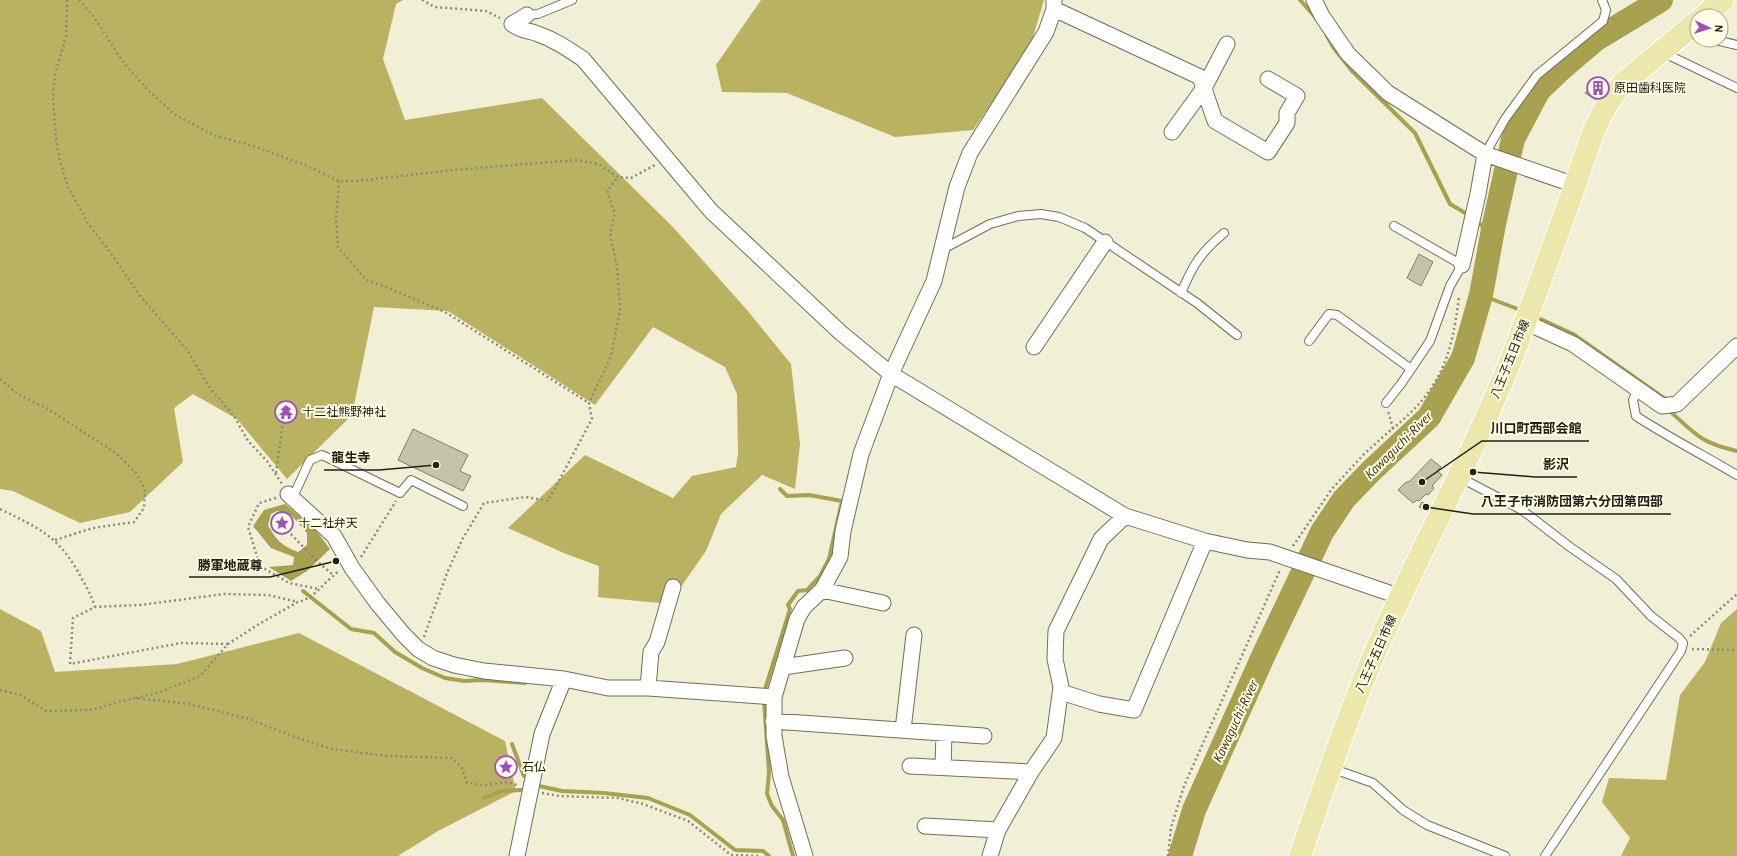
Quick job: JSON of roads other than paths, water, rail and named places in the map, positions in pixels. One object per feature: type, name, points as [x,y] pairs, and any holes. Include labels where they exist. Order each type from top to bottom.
[{"type":"main road","name":"八王子五日市線","points":[[1714,8],[1723,0]]},
{"type":"main road","name":"八王子五日市線","points":[[1300,856],[1330,768],[1364,678],[1494,400],[1528,314],[1598,121],[1611,98],[1632,75],[1660,51],[1689,30]]},
{"type":"street","points":[[1314,0],[1322,16],[1348,54],[1388,93],[1489,155],[1575,185]]},
{"type":"street","points":[[805,856],[781,777],[773,721],[774,697],[796,619],[804,607],[822,590],[840,557],[843,531],[861,454],[891,374],[934,282],[957,187],[970,153],[1046,32],[1054,4],[1200,77],[1215,121],[1268,152],[1287,123],[1287,113],[1297,96],[1268,79]]},
{"type":"street","points":[[527,14],[512,24],[521,31],[536,33],[561,43],[583,59],[711,211],[841,333],[891,374],[1125,516],[1205,541],[1247,550],[1270,552],[1401,597]]},
{"type":"street","points":[[1172,132],[1204,88],[1227,44]]},
{"type":"street","points":[[1462,265],[1478,194],[1489,155]]},
{"type":"street","points":[[1034,347],[1105,242]]},
{"type":"street","points":[[1528,314],[1662,406],[1677,404],[1737,346]]},
{"type":"street","points":[[291,496],[334,536],[350,564],[378,604],[404,635],[418,650],[433,658],[454,666],[484,671],[564,679],[608,688],[648,688],[774,697]]},
{"type":"street","points":[[990,856],[998,830],[1031,772],[1054,738],[1061,692],[1055,659],[1056,631],[1101,540],[1125,516]]},
{"type":"street","points":[[1061,692],[1099,704],[1134,710],[1205,541]]},
{"type":"street","points":[[648,688],[651,652],[657,642],[673,587]]},
{"type":"street","points":[[822,590],[883,603]]},
{"type":"street","points":[[903,730],[914,635]]},
{"type":"street","points":[[783,667],[845,658]]},
{"type":"street","points":[[517,856],[542,734],[564,679]]},
{"type":"street","points":[[773,721],[984,736]]},
{"type":"street","points":[[943,768],[944,733]]},
{"type":"street","points":[[910,766],[1031,772]]},
{"type":"street","points":[[925,826],[998,830]]},
{"type":"lane","points":[[527,14],[538,14],[572,0]]},
{"type":"lane","points":[[1489,155],[1506,119],[1537,76],[1603,21],[1606,10],[1602,0]]},
{"type":"lane","points":[[1660,51],[1737,88]]},
{"type":"lane","points":[[943,249],[990,224],[1018,216],[1041,214],[1059,217],[1085,228],[1197,303],[1237,335]]},
{"type":"lane","points":[[1386,403],[1430,341],[1450,286],[1462,265],[1394,226]]},
{"type":"lane","points":[[1181,293],[1190,273],[1205,249],[1224,233]]},
{"type":"lane","points":[[1309,341],[1329,314],[1337,315],[1411,369]]},
{"type":"lane","points":[[1638,389],[1633,400],[1636,416],[1664,435],[1679,441],[1737,475]]},
{"type":"lane","points":[[291,496],[310,460],[322,455],[400,493],[411,480],[463,506]]},
{"type":"lane","points":[[1459,477],[1522,510],[1570,547],[1616,579],[1651,616],[1679,638],[1682,647],[1545,856]]},
{"type":"lane","points":[[1330,768],[1373,783],[1403,810],[1427,825],[1506,856]]},
{"type":"waterway","points":[[1300,0],[1316,18]]},
{"type":"waterway","name":"Kawaguchi-River","points":[[1180,856],[1194,810],[1265,652],[1322,532],[1344,499],[1372,470],[1429,417],[1463,358],[1481,295],[1494,224],[1513,139],[1539,90],[1595,40],[1661,0]]},
{"type":"waterway","points":[[1326,34],[1333,47],[1352,71],[1415,133],[1450,204],[1467,214]]},
{"type":"waterway","points":[[1479,223],[1492,236]]},
{"type":"waterway","points":[[1481,295],[1523,311]]},
{"type":"waterway","points":[[1534,316],[1573,334],[1668,401]]},
{"type":"waterway","points":[[1670,407],[1671,412],[1700,437],[1715,445],[1737,451]]},
{"type":"waterway","points":[[765,693],[790,609],[788,605],[798,591],[807,590],[820,576],[829,559],[842,501],[809,495],[787,496],[780,489]]},
{"type":"waterway","points":[[303,591],[351,629],[374,633],[395,652],[422,668],[445,678],[464,681],[482,680],[525,683]]},
{"type":"waterway","points":[[764,700],[769,773],[767,794],[772,806],[783,820],[793,856]]},
{"type":"waterway","points":[[512,744],[524,776]]},
{"type":"waterway","points":[[539,786],[562,791],[604,793],[648,798],[690,815],[735,850],[763,851],[769,856]]},
{"type":"waterway","points":[[484,798],[501,791],[521,790]]},
{"type":"place","name":"原田歯科医院","points":[[1598,88]]},
{"type":"place","name":"十二社熊野神社","points":[[286,412]]},
{"type":"place","name":"龍生寺","points":[[436,465]]},
{"type":"place","name":"影沢","points":[[1473,472]]},
{"type":"place","name":"川口町西部会館","points":[[1422,482]]},
{"type":"place","name":"八王子市消防団第六分団第四部","points":[[1426,507]]},
{"type":"place","name":"十二社弁天","points":[[282,523]]},
{"type":"place","name":"勝軍地蔵尊","points":[[336,561]]},
{"type":"place","name":"石仏","points":[[506,767]]}]
